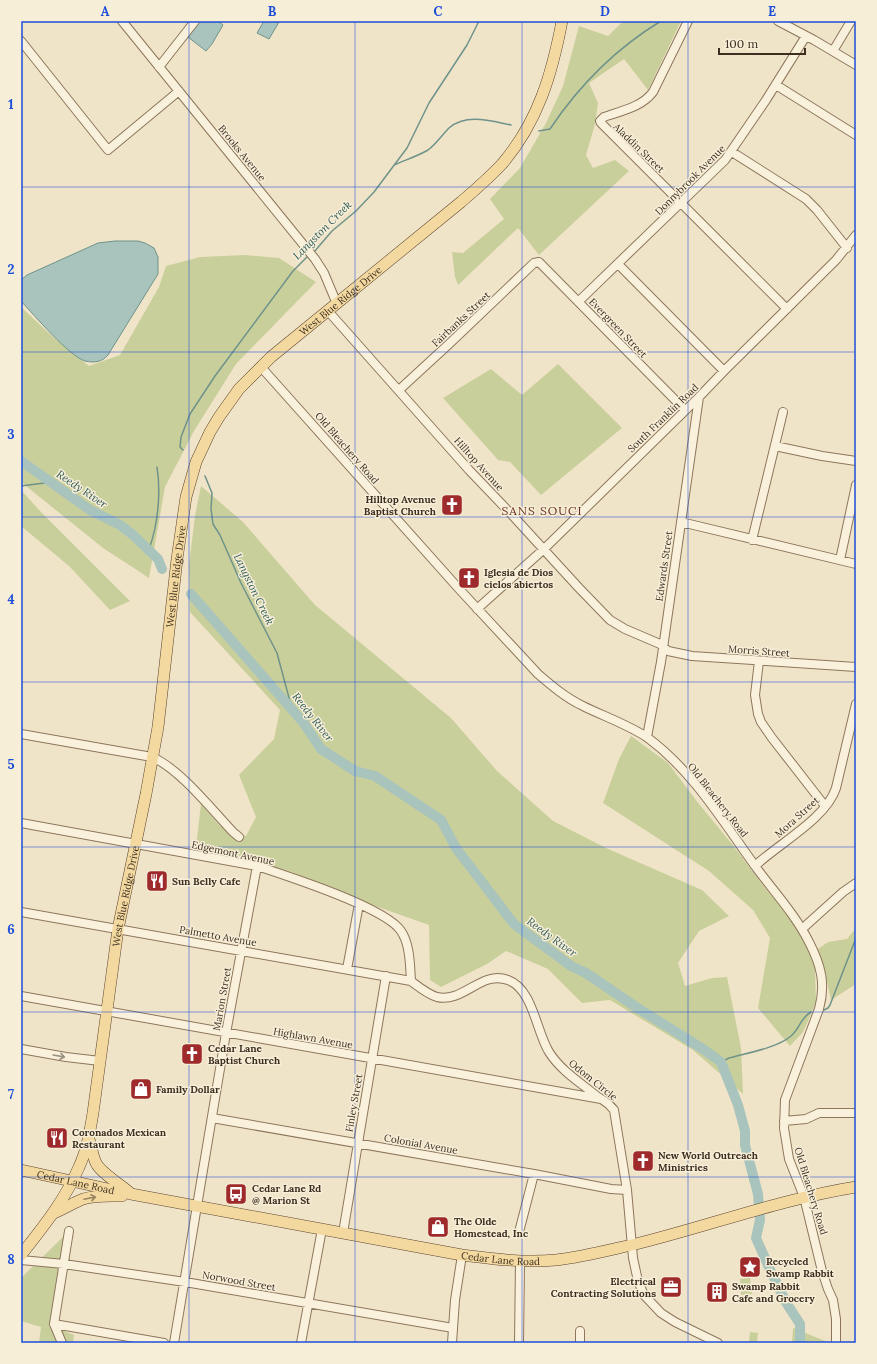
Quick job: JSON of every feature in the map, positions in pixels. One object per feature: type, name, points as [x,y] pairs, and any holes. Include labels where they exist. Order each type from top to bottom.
[{"type":"main road","name":"West Blue Ridge Drive","points":[[21,1255],[54,1212],[80,1166],[89,1139],[94,1113],[106,1011],[118,929],[152,757],[161,702],[177,558],[186,497],[202,448],[219,417],[239,389],[261,366],[479,187],[506,159],[519,140],[539,104],[551,70],[562,21]]},
{"type":"main road","name":"Cedar Lane Road","points":[[89,1139],[98,1167],[131,1194]]},
{"type":"main road","name":"Cedar Lane Road","points":[[21,1170],[131,1194],[462,1255],[520,1261],[555,1260],[596,1254],[804,1197],[856,1187]]},
{"type":"main road","name":"Cedar Lane Road","points":[[54,1212],[63,1210],[83,1200],[95,1197],[142,1196]]},
{"type":"street","name":"Brooks Avenue","points":[[122,21],[315,259],[324,273],[332,308]]},
{"type":"street","points":[[159,68],[195,21]]},
{"type":"street","name":"Aladdin Street","points":[[681,204],[602,126],[600,121],[604,117],[638,105],[649,98],[688,21]]},
{"type":"street","points":[[778,21],[856,65]]},
{"type":"street","points":[[833,51],[851,21]]},
{"type":"street","name":"Donnybrook Avenue","points":[[579,301],[726,160],[776,85],[806,36]]},
{"type":"street","points":[[21,41],[108,150],[179,91]]},
{"type":"street","points":[[776,85],[856,135]]},
{"type":"street","points":[[732,152],[806,199],[817,210],[847,248]]},
{"type":"street","points":[[681,204],[787,309]]},
{"type":"street","name":"South Franklin Road","points":[[477,609],[544,549],[699,397],[836,260],[856,235]]},
{"type":"street","name":"Evergreen Street","points":[[536,262],[541,263],[685,410]]},
{"type":"street","name":"Fairbanks Street","points":[[399,390],[536,262]]},
{"type":"street","points":[[618,264],[724,371]]},
{"type":"street","name":"Hilltop Avenue","points":[[332,308],[399,390],[469,470],[610,620],[625,629],[654,640],[663,646]]},
{"type":"street","name":"Old Bleachery Road","points":[[261,366],[420,547],[508,643],[552,687],[581,705],[647,737],[665,752],[692,782],[794,916],[802,929],[821,972],[823,983],[822,994],[820,1009],[786,1100],[784,1121],[790,1159],[804,1197],[822,1271],[833,1300],[835,1310],[836,1343]]},
{"type":"street","name":"Edwards Street","points":[[647,737],[663,646],[699,397]]},
{"type":"street","points":[[752,540],[783,412]]},
{"type":"street","points":[[775,446],[822,456],[856,461]]},
{"type":"street","points":[[840,560],[856,485]]},
{"type":"street","points":[[680,522],[856,564]]},
{"type":"street","name":"Morris Street","points":[[663,646],[668,651],[692,656],[856,667]]},
{"type":"street","points":[[759,661],[755,695],[758,714],[772,738],[825,806]]},
{"type":"street","name":"Mora Street","points":[[755,866],[806,825],[832,799],[856,704]]},
{"type":"street","points":[[21,734],[152,757],[166,763],[239,837]]},
{"type":"street","name":"Edgemont Avenue","points":[[21,823],[257,866],[359,904],[388,919],[400,930],[406,944],[411,981]]},
{"type":"street","name":"Marion Street","points":[[174,1343],[226,1033],[257,866]]},
{"type":"street","points":[[802,929],[843,892],[856,883]]},
{"type":"street","points":[[347,969],[348,954],[359,904]]},
{"type":"street","name":"Palmetto Avenue","points":[[21,912],[411,981]]},
{"type":"street","name":"Finley Street","points":[[342,1233],[386,976]]},
{"type":"street","name":"Odom Circle","points":[[411,981],[429,994],[444,998],[460,994],[490,978],[503,978],[522,989],[543,1041],[552,1058],[563,1069],[609,1103],[614,1110],[627,1190],[631,1245],[638,1282],[644,1296],[661,1314],[718,1343]]},
{"type":"street","name":"Highlawn Avenue","points":[[21,996],[602,1099]]},
{"type":"street","points":[[21,1049],[100,1061]]},
{"type":"street","points":[[784,1121],[806,1119],[820,1113],[856,1114]]},
{"type":"street","name":"Colonial Avenue","points":[[212,1118],[534,1174],[611,1189],[627,1190]]},
{"type":"street","points":[[519,1232],[534,1174]]},
{"type":"street","points":[[301,1343],[322,1229]]},
{"type":"street","points":[[62,1343],[54,1324],[69,1231]]},
{"type":"street","points":[[452,1343],[455,1300],[462,1255]]},
{"type":"street","name":"Norwood Street","points":[[21,1260],[64,1264],[184,1282],[453,1328]]},
{"type":"street","points":[[519,1343],[520,1261]]},
{"type":"street","points":[[54,1324],[164,1343]]},
{"type":"street","points":[[580,1331],[580,1343]]},
{"type":"green space","points":[[636,21],[681,21],[648,90],[624,59],[589,83],[598,103],[595,124],[586,155],[593,168],[615,160],[629,171],[539,255],[518,228],[458,285],[455,277],[452,252],[463,253],[504,219],[490,199],[520,168],[546,123],[563,86],[579,26],[608,36],[621,23]]},
{"type":"green space","points":[[244,255],[279,258],[316,282],[236,364],[194,431],[165,487],[149,578],[103,548],[21,482],[21,307],[53,337],[89,366],[120,355],[159,287],[166,266],[200,257]]},
{"type":"green space","points":[[558,364],[622,428],[541,495],[510,462],[498,460],[443,398],[491,369],[522,395]]},
{"type":"green space","points":[[201,486],[243,522],[315,605],[451,718],[497,771],[553,821],[606,848],[702,890],[729,916],[699,931],[678,963],[685,986],[712,978],[727,977],[741,1048],[743,1094],[693,1050],[610,1000],[582,1003],[548,969],[506,951],[487,964],[441,987],[430,980],[429,925],[378,907],[289,871],[196,847],[201,804],[220,826],[246,836],[256,817],[239,775],[274,739],[280,710],[190,612],[189,565],[195,516]]},
{"type":"green space","points":[[21,490],[130,601],[110,610],[69,566],[21,526]]},
{"type":"green space","points":[[631,736],[668,763],[765,888],[802,929],[815,969],[816,1003],[803,1032],[790,1046],[758,1008],[770,938],[753,910],[709,871],[603,803],[619,759]]},
{"type":"green space","points":[[856,928],[856,984],[831,1000],[818,949],[828,942],[847,939]]},
{"type":"green space","points":[[67,1233],[51,1326],[74,1335],[73,1343],[39,1343],[41,1327],[21,1321],[21,1278]]},
{"type":"green space","points":[[750,1278],[752,1294],[741,1295],[740,1279]]},
{"type":"green space","points":[[793,1328],[830,1343],[792,1343]]},
{"type":"green space","points":[[750,1332],[758,1333],[757,1343],[749,1343]]},
{"type":"water","points":[[200,21],[218,21],[223,25],[206,51],[188,37]]},
{"type":"water","points":[[264,21],[279,22],[269,39],[257,33]]},
{"type":"water","points":[[138,241],[154,248],[158,257],[158,274],[108,355],[98,361],[85,361],[78,358],[61,344],[21,301],[21,280],[27,275],[98,243]]},
{"type":"waterway","name":"Langston Creek","points":[[314,252],[332,231],[356,211],[374,192],[407,148],[429,103],[467,45],[479,21]]},
{"type":"waterway","points":[[539,131],[550,129],[586,82],[628,43],[661,21]]},
{"type":"waterway","points":[[394,165],[428,150],[449,128],[456,123],[471,119],[479,119],[511,125]]},
{"type":"waterway","name":"Langston Creek","points":[[183,450],[180,447],[181,437],[190,414],[215,376],[293,271],[309,255]]},
{"type":"waterway","name":"Reedy River","points":[[21,461],[90,510],[120,525],[133,535],[158,559],[162,569]]},
{"type":"waterway","points":[[149,549],[155,530],[158,509],[159,487],[157,467]]},
{"type":"waterway","name":"Langston Creek","points":[[205,476],[212,493],[211,509],[213,524],[220,535],[241,583],[277,653],[292,709]]},
{"type":"waterway","points":[[21,486],[52,482]]},
{"type":"waterway","name":"Reedy River","points":[[191,594],[303,722],[321,749],[355,771],[375,776],[441,820],[456,848],[514,924],[571,966],[586,973],[721,1062],[738,1105],[745,1131],[745,1145],[758,1194],[760,1220],[756,1238],[787,1304],[800,1324],[800,1343]]},
{"type":"waterway","points":[[824,1010],[830,1005],[856,938]]},
{"type":"waterway","points":[[721,1062],[729,1058],[778,1044],[791,1036],[804,1017],[811,1012]]},
{"type":"place","name":"Hilltop Avenue Baptist Church","points":[[452,505]]},
{"type":"place","name":"Iglesia de Dios cielos abiertos","points":[[469,578]]},
{"type":"place","name":"Sun Belly Cafe","points":[[157,881]]},
{"type":"place","name":"Cedar Lane Baptist Church","points":[[192,1054]]},
{"type":"place","name":"Family Dollar","points":[[141,1089]]},
{"type":"place","name":"Coronados Mexican Restaurant","points":[[57,1138]]},
{"type":"place","name":"New World Outreach Ministries","points":[[643,1161]]},
{"type":"place","name":"Cedar Lane Rd @ Marion St","points":[[236,1194]]},
{"type":"place","name":"The Olde Homestead, Inc","points":[[438,1227]]},
{"type":"place","name":"Recycled Swamp Rabbit","points":[[750,1267]]},
{"type":"place","name":"Electrical Contracting Solutions","points":[[671,1287]]},
{"type":"place","name":"Swamp Rabbit Cafe and Grocery","points":[[717,1292]]},
{"type":"district","name":"SANS SOUCI","points":[[542,510]]}]
